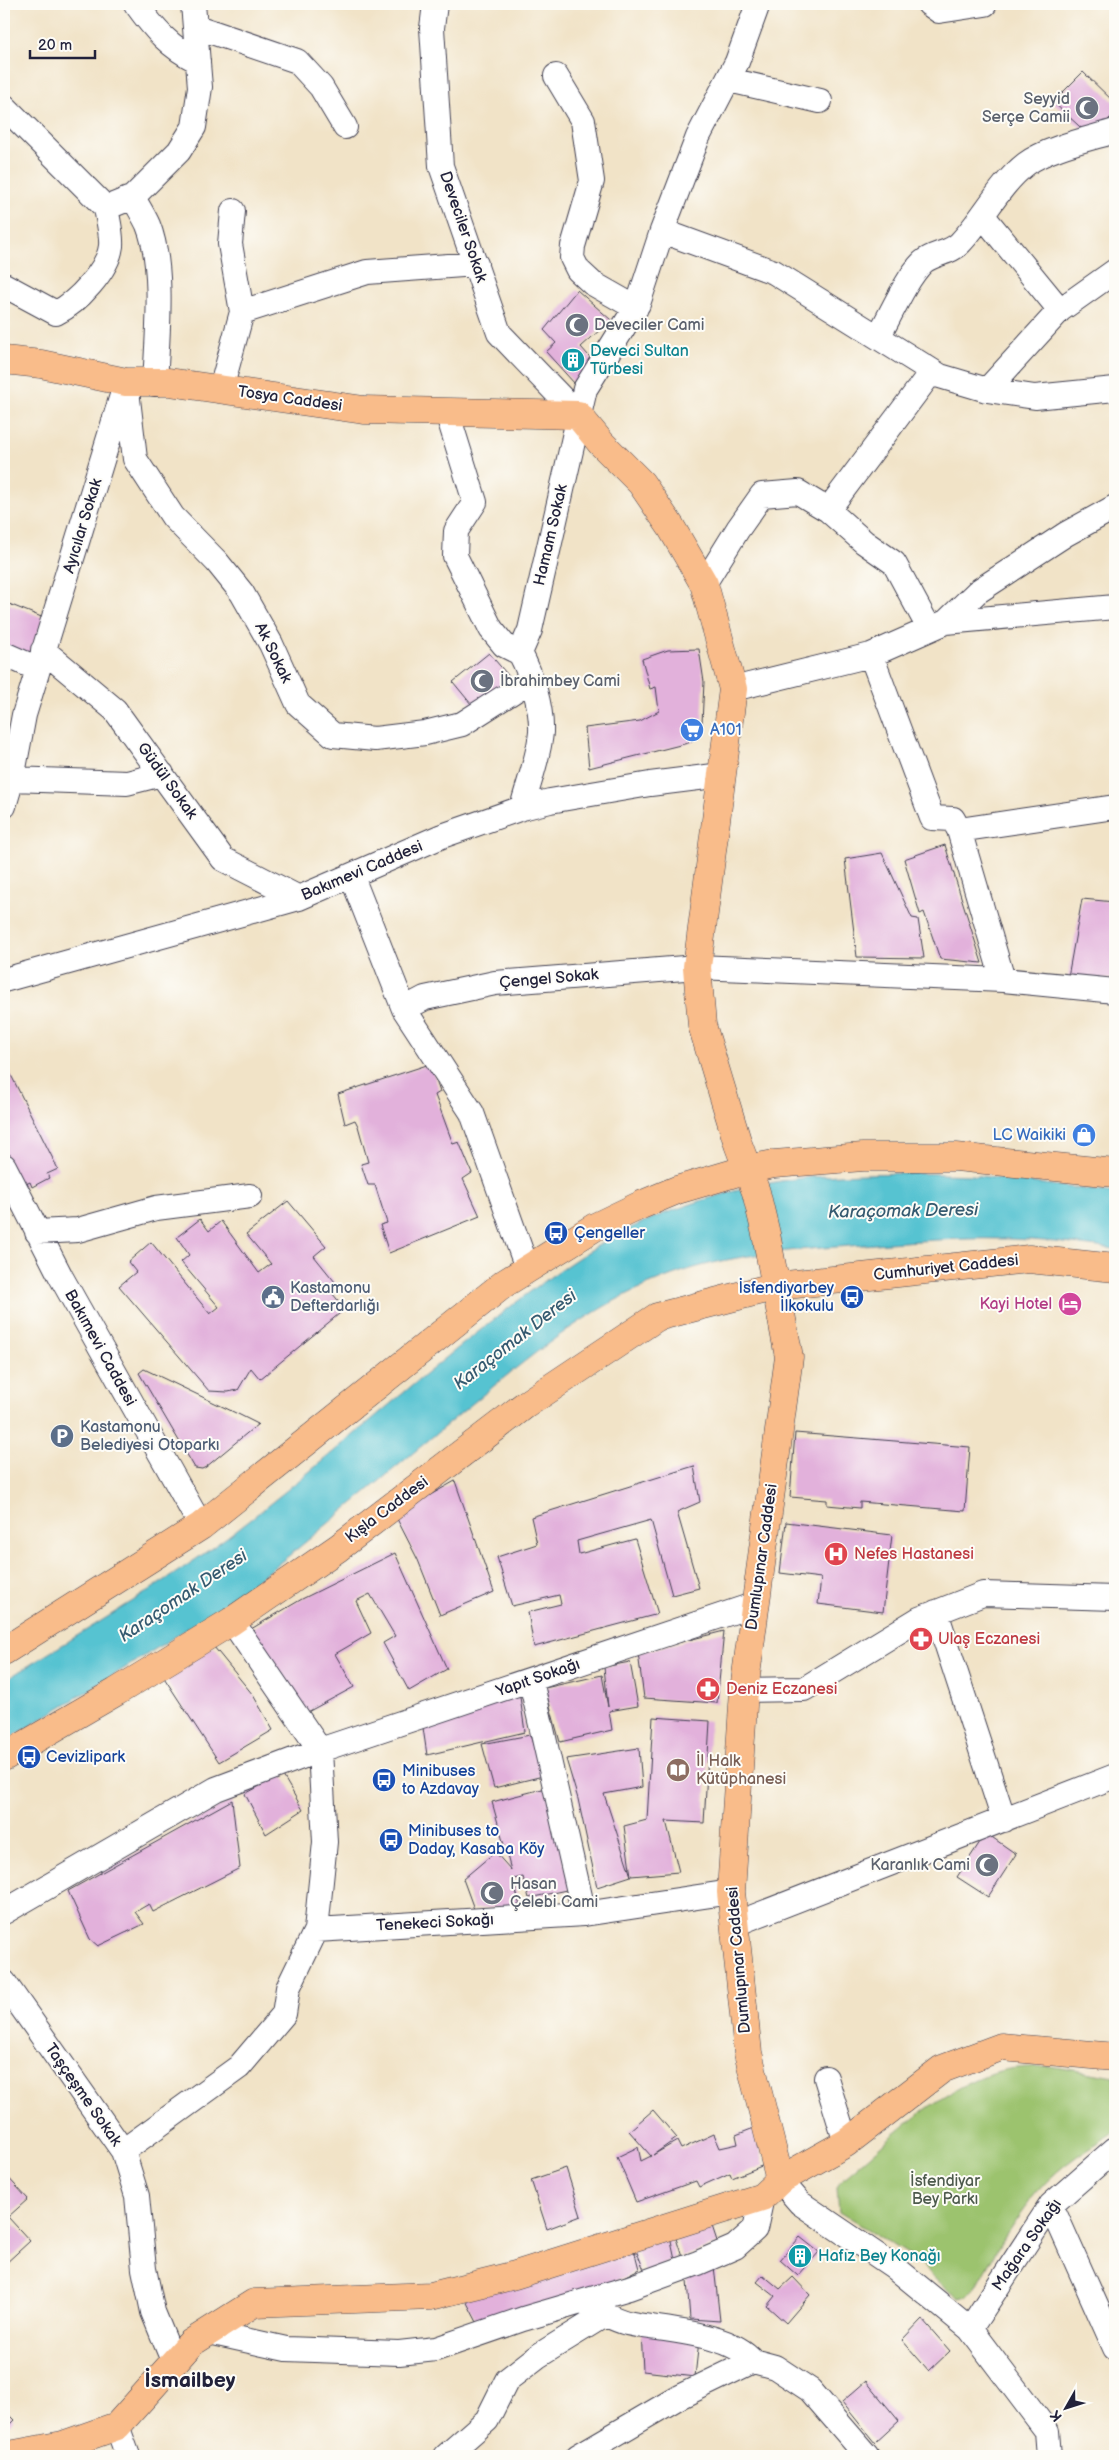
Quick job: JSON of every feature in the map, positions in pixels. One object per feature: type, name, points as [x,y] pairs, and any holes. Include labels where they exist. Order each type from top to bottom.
[{"type":"main road","name":"Tosya Caddesi","points":[[4,360],[41,364],[126,382],[155,384],[169,382],[364,410],[578,415]]},
{"type":"main road","points":[[578,415],[601,443],[641,483],[671,527],[704,584],[734,689]]},
{"type":"main road","name":"Dumlupınar Caddesi","points":[[734,689],[697,967],[702,1025],[738,1144],[748,1169],[766,1234],[789,1357],[744,1690],[731,1892],[748,2053],[771,2188]]},
{"type":"main road","points":[[4,1651],[195,1531],[505,1283],[527,1268],[551,1257],[595,1228],[641,1205],[677,1190],[748,1169],[774,1164],[863,1157],[956,1157],[1115,1173]]},
{"type":"main road","name":"Cumhuriyet Caddesi","points":[[777,1286],[1029,1260],[1115,1268]]},
{"type":"main road","name":"Kışla Caddesi","points":[[4,1757],[116,1692],[232,1621],[338,1548],[525,1405],[656,1317],[777,1286]]},
{"type":"main road","points":[[4,2456],[63,2445],[117,2426],[191,2343],[254,2303],[431,2296],[515,2275],[771,2188],[846,2143],[942,2069],[1001,2047],[1115,2058]]},
{"type":"street","points":[[136,4],[166,42],[182,54],[198,61]]},
{"type":"street","points":[[106,208],[133,198],[179,151],[194,127],[200,87],[197,27],[193,4]]},
{"type":"street","name":"Deveciler Sokak","points":[[435,4],[432,28],[441,166],[499,333],[578,415]]},
{"type":"street","name":"Hamam Sokak","points":[[520,653],[530,630],[584,389],[636,308],[662,231],[698,137],[729,80],[758,4]]},
{"type":"street","points":[[928,4],[939,11],[985,4]]},
{"type":"street","points":[[197,27],[297,61],[320,87],[346,127]]},
{"type":"street","points":[[556,76],[583,121],[592,180],[573,246],[572,258],[578,270],[592,283],[636,308]]},
{"type":"street","points":[[729,80],[820,101]]},
{"type":"street","points":[[4,106],[106,208],[110,246],[105,264],[85,290],[67,308],[56,313],[4,285]]},
{"type":"street","points":[[878,337],[913,276],[924,262],[933,256],[958,246],[1009,180],[1027,163],[1044,154],[1115,131]]},
{"type":"street","points":[[133,198],[148,226],[154,253],[159,305],[155,384]]},
{"type":"street","points":[[221,389],[242,312],[230,244],[233,211]]},
{"type":"street","points":[[983,216],[1060,310]]},
{"type":"street","points":[[662,231],[774,272],[940,376],[987,390],[1035,397],[1115,389]]},
{"type":"street","points":[[242,312],[367,272],[476,264]]},
{"type":"street","points":[[987,390],[1060,310],[1115,270]]},
{"type":"street","points":[[828,510],[932,371]]},
{"type":"street","name":"Ayıcılar Sokak","points":[[4,806],[12,779],[24,715],[126,382]]},
{"type":"street","name":"Ak Sokak","points":[[126,382],[135,459],[173,517],[217,562],[242,593],[271,644],[298,704],[333,735],[375,739],[425,733],[462,724],[531,680]]},
{"type":"street","points":[[447,412],[475,502],[456,532],[456,556],[491,630],[504,645],[520,653],[531,680],[538,706],[540,732],[522,808]]},
{"type":"street","points":[[704,584],[738,528],[762,496],[798,492],[828,510],[864,542],[894,563],[938,625]]},
{"type":"street","points":[[734,689],[871,655],[938,625],[977,592],[1066,534],[1115,507]]},
{"type":"street","points":[[938,625],[1115,607]]},
{"type":"street","points":[[4,654],[40,660]]},
{"type":"street","points":[[871,655],[932,818],[953,819],[959,830],[1003,980]]},
{"type":"street","name":"Güdül Sokak","points":[[40,660],[115,710],[223,859],[300,898]]},
{"type":"street","points":[[12,779],[127,783],[162,774]]},
{"type":"street","name":"Bakımevi Caddesi","points":[[4,980],[300,898],[352,877],[442,836],[522,808],[550,801],[632,787],[722,775]]},
{"type":"street","points":[[959,830],[1115,807]]},
{"type":"street","points":[[352,877],[404,1009],[472,1113],[527,1268]]},
{"type":"street","name":"Çengel Sokak","points":[[404,1009],[425,998],[495,983],[697,967],[1003,980],[1115,991]]},
{"type":"street","name":"Bakımevi Caddesi","points":[[4,1166],[195,1531]]},
{"type":"street","points":[[37,1232],[78,1230],[156,1208],[250,1196]]},
{"type":"street","points":[[4,1198],[195,1531]]},
{"type":"street","points":[[744,1690],[804,1689],[919,1619],[982,1594],[1115,1598]]},
{"type":"street","name":"Yapıt Sokağı","points":[[4,1912],[216,1789],[320,1750],[531,1681],[756,1604]]},
{"type":"street","points":[[936,1612],[1004,1820]]},
{"type":"street","points":[[123,2151],[239,2067],[284,2014],[288,1988],[316,1930],[325,1842],[320,1750],[232,1621]]},
{"type":"street","points":[[531,1681],[584,1914]]},
{"type":"street","points":[[735,1924],[1115,1776]]},
{"type":"street","name":"Tenekeci Sokağı","points":[[316,1930],[584,1914],[731,1892]]},
{"type":"street","name":"Taşçeşme Sokak","points":[[4,1982],[123,2151],[137,2196],[144,2269],[153,2312],[174,2363]]},
{"type":"street","points":[[826,2078],[846,2143]]},
{"type":"street","name":"Mağara Sokağı","points":[[970,2329],[1051,2205],[1115,2149]]},
{"type":"street","points":[[209,2332],[286,2349],[399,2353],[436,2349],[523,2319],[581,2303],[698,2263],[735,2247],[755,2228],[771,2188]]},
{"type":"street","name":"Dumlupınar Caddesi","points":[[771,2188],[800,2203],[893,2266],[970,2329],[1047,2432],[1049,2456]]},
{"type":"street","points":[[1051,2205],[1115,2348]]},
{"type":"street","points":[[581,2303],[625,2322],[725,2342],[745,2352],[753,2361],[775,2368],[810,2390],[867,2456]]},
{"type":"street","points":[[446,2456],[487,2420],[507,2380],[538,2356],[606,2314]]},
{"type":"street","points":[[578,2456],[679,2397],[753,2361]]},
{"type":"street","points":[[117,2426],[128,2456]]},
{"type":"green space","name":"İsfendiyar Bey Parkı","points":[[1049,2066],[1115,2077],[1115,2132],[1070,2161],[1036,2193],[1014,2223],[975,2289],[967,2296],[959,2298],[951,2293],[913,2257],[839,2212],[837,2188],[841,2180],[931,2105],[971,2082],[993,2073],[1013,2068]]},
{"type":"water","name":"Karaçomak Deresi","points":[[909,1173],[972,1175],[1115,1193],[1115,1249],[1009,1239],[959,1239],[910,1242],[748,1256],[704,1265],[662,1279],[609,1304],[560,1335],[467,1408],[291,1554],[222,1605],[187,1629],[4,1742],[4,1681],[133,1601],[227,1537],[287,1490],[462,1345],[530,1292],[589,1251],[653,1218],[700,1201],[749,1187],[813,1177]]},
{"type":"building","name":"Seyyid Serçe Camii","points":[[1083,72],[1115,103],[1115,113],[1091,137],[1053,102]]},
{"type":"building","name":"Deveciler Cami","points":[[577,290],[611,320],[581,347],[596,364],[575,384],[546,352],[556,343],[544,330]]},
{"type":"building","points":[[4,602],[44,618],[27,660],[4,650]]},
{"type":"building","points":[[699,649],[704,682],[702,723],[692,742],[589,768],[585,728],[640,721],[659,711],[656,687],[650,689],[642,659],[668,650]]},
{"type":"building","name":"İbrahimbey Cami","points":[[489,653],[512,680],[476,710],[453,682]]},
{"type":"building","points":[[945,845],[982,963],[940,959],[924,912],[920,914],[904,859]]},
{"type":"building","points":[[882,853],[912,918],[918,919],[924,958],[857,957],[845,859]]},
{"type":"building","points":[[1082,899],[1115,902],[1115,979],[1068,977]]},
{"type":"building","points":[[430,1064],[440,1092],[435,1095],[453,1144],[459,1142],[472,1173],[463,1179],[480,1216],[389,1253],[380,1225],[387,1223],[375,1185],[368,1185],[361,1164],[368,1162],[358,1126],[355,1120],[345,1124],[338,1094]]},
{"type":"building","points":[[8,1069],[58,1169],[47,1174],[49,1178],[32,1187],[30,1182],[16,1189],[4,1166],[4,1071]]},
{"type":"building","name":"Kastamonu Defterdarlığı","points":[[288,1201],[326,1246],[314,1256],[335,1282],[328,1288],[345,1309],[260,1379],[251,1368],[238,1390],[228,1392],[209,1391],[119,1286],[136,1272],[128,1262],[151,1242],[210,1314],[219,1307],[181,1262],[189,1255],[177,1237],[200,1219],[209,1231],[221,1221],[259,1273],[271,1264],[246,1234]]},
{"type":"building","points":[[144,1369],[258,1424],[206,1467],[202,1469],[195,1468],[139,1373]]},
{"type":"building","points":[[795,1433],[970,1447],[965,1511],[860,1502],[860,1508],[827,1505],[827,1500],[790,1497]]},
{"type":"building","points":[[694,1466],[700,1502],[677,1512],[699,1588],[672,1595],[651,1520],[577,1541],[579,1554],[635,1539],[658,1614],[534,1647],[528,1612],[561,1604],[559,1595],[512,1606],[497,1557],[537,1544],[531,1517]]},
{"type":"building","points":[[455,1481],[494,1592],[440,1615],[418,1560],[395,1515]]},
{"type":"building","name":"Nefes Hastanesi","points":[[786,1522],[892,1535],[883,1612],[818,1604],[821,1578],[780,1573]]},
{"type":"building","points":[[395,1553],[447,1669],[409,1691],[383,1643],[395,1636],[370,1594],[356,1601],[371,1633],[335,1654],[354,1687],[302,1715],[251,1629],[302,1599]]},
{"type":"building","points":[[724,1631],[717,1703],[644,1698],[638,1653]]},
{"type":"building","points":[[214,1647],[253,1695],[273,1730],[219,1762],[161,1673]]},
{"type":"building","points":[[630,1662],[638,1706],[609,1711],[612,1730],[560,1742],[545,1688],[602,1675],[608,1707],[604,1667]]},
{"type":"building","points":[[519,1690],[525,1732],[427,1755],[422,1721]]},
{"type":"building","name":"İl Halk Kütüphanesi","points":[[653,1717],[710,1721],[704,1823],[666,1821],[679,1872],[631,1876],[624,1826],[647,1820]]},
{"type":"building","points":[[530,1735],[543,1776],[494,1788],[482,1744]]},
{"type":"building","points":[[639,1748],[642,1787],[604,1794],[631,1876],[597,1887],[578,1799],[566,1759]]},
{"type":"building","points":[[282,1774],[303,1810],[266,1834],[245,1794]]},
{"type":"building","points":[[546,1788],[571,1889],[529,1898],[523,1877],[513,1879],[520,1906],[474,1909],[463,1879],[495,1852],[511,1870],[492,1802]]},
{"type":"building","points":[[232,1800],[240,1868],[153,1912],[149,1904],[135,1912],[144,1924],[98,1946],[90,1939],[68,1891]]},
{"type":"building","name":"Karanlık Cami","points":[[986,1833],[1016,1854],[988,1897],[957,1877]]},
{"type":"building","points":[[653,2110],[677,2138],[653,2155],[677,2141],[681,2149],[714,2134],[720,2148],[738,2144],[736,2135],[754,2128],[764,2165],[732,2178],[730,2173],[699,2187],[696,2181],[636,2202],[617,2157],[638,2147],[641,2161],[651,2156],[629,2131]]},
{"type":"building","points":[[566,2168],[581,2216],[547,2229],[531,2180]]},
{"type":"building","points":[[4,2173],[28,2199],[8,2217],[30,2241],[4,2265]]},
{"type":"building","points":[[709,2217],[718,2244],[682,2257],[673,2229]]},
{"type":"building","points":[[668,2227],[675,2259],[645,2272],[631,2238]]},
{"type":"building","name":"Hafız Bey Konağı","points":[[800,2237],[819,2252],[798,2276],[780,2260]]},
{"type":"building","points":[[631,2238],[639,2269],[598,2290],[479,2326],[463,2295]]},
{"type":"building","points":[[714,2266],[720,2321],[690,2319],[686,2268]]},
{"type":"building","points":[[763,2275],[780,2289],[793,2277],[810,2295],[786,2323],[767,2306],[775,2296],[757,2282]]},
{"type":"building","points":[[922,2319],[950,2351],[929,2371],[902,2340]]},
{"type":"building","points":[[641,2329],[699,2340],[695,2377],[643,2371]]},
{"type":"building","points":[[866,2381],[899,2421],[875,2443],[842,2402]]},
{"type":"building","points":[[4,2410],[14,2420],[4,2430]]},
{"type":"place","name":"Seyyid Serçe Camii","points":[[1087,108]]},
{"type":"place","name":"Deveciler Cami","points":[[577,325]]},
{"type":"place","name":"Deveci Sultan Türbesi","points":[[573,360]]},
{"type":"place","name":"İbrahimbey Cami","points":[[482,681]]},
{"type":"place","name":"A101","points":[[692,730]]},
{"type":"place","name":"LC Waikiki","points":[[1084,1135]]},
{"type":"place","name":"Çengeller","points":[[556,1233]]},
{"type":"place","name":"Kastamonu Defterdarlığı","points":[[273,1297]]},
{"type":"place","name":"İsfendiyarbey İlkokulu","points":[[852,1297]]},
{"type":"place","name":"Kayi Hotel","points":[[1070,1304]]},
{"type":"place","name":"Kastamonu Belediyesi Otoparkı","points":[[62,1436]]},
{"type":"place","name":"Nefes Hastanesi","points":[[836,1554]]},
{"type":"place","name":"Ulaş Eczanesi","points":[[921,1639]]},
{"type":"place","name":"Deniz Eczanesi","points":[[708,1689]]},
{"type":"place","name":"Cevizlipark","points":[[29,1757]]},
{"type":"place","name":"İl Halk Kütüphanesi","points":[[678,1770]]},
{"type":"place","name":"Minibuses to Azdavay","points":[[384,1780]]},
{"type":"place","name":"Minibuses to Daday, Kasaba Köy","points":[[391,1840]]},
{"type":"place","name":"Karanlık Cami","points":[[987,1865]]},
{"type":"place","name":"Hasan Çelebi Cami","points":[[492,1893]]},
{"type":"place","name":"Hafız Bey Konağı","points":[[800,2256]]},
{"type":"district","name":"İsmailbey","points":[[190,2380]]}]
